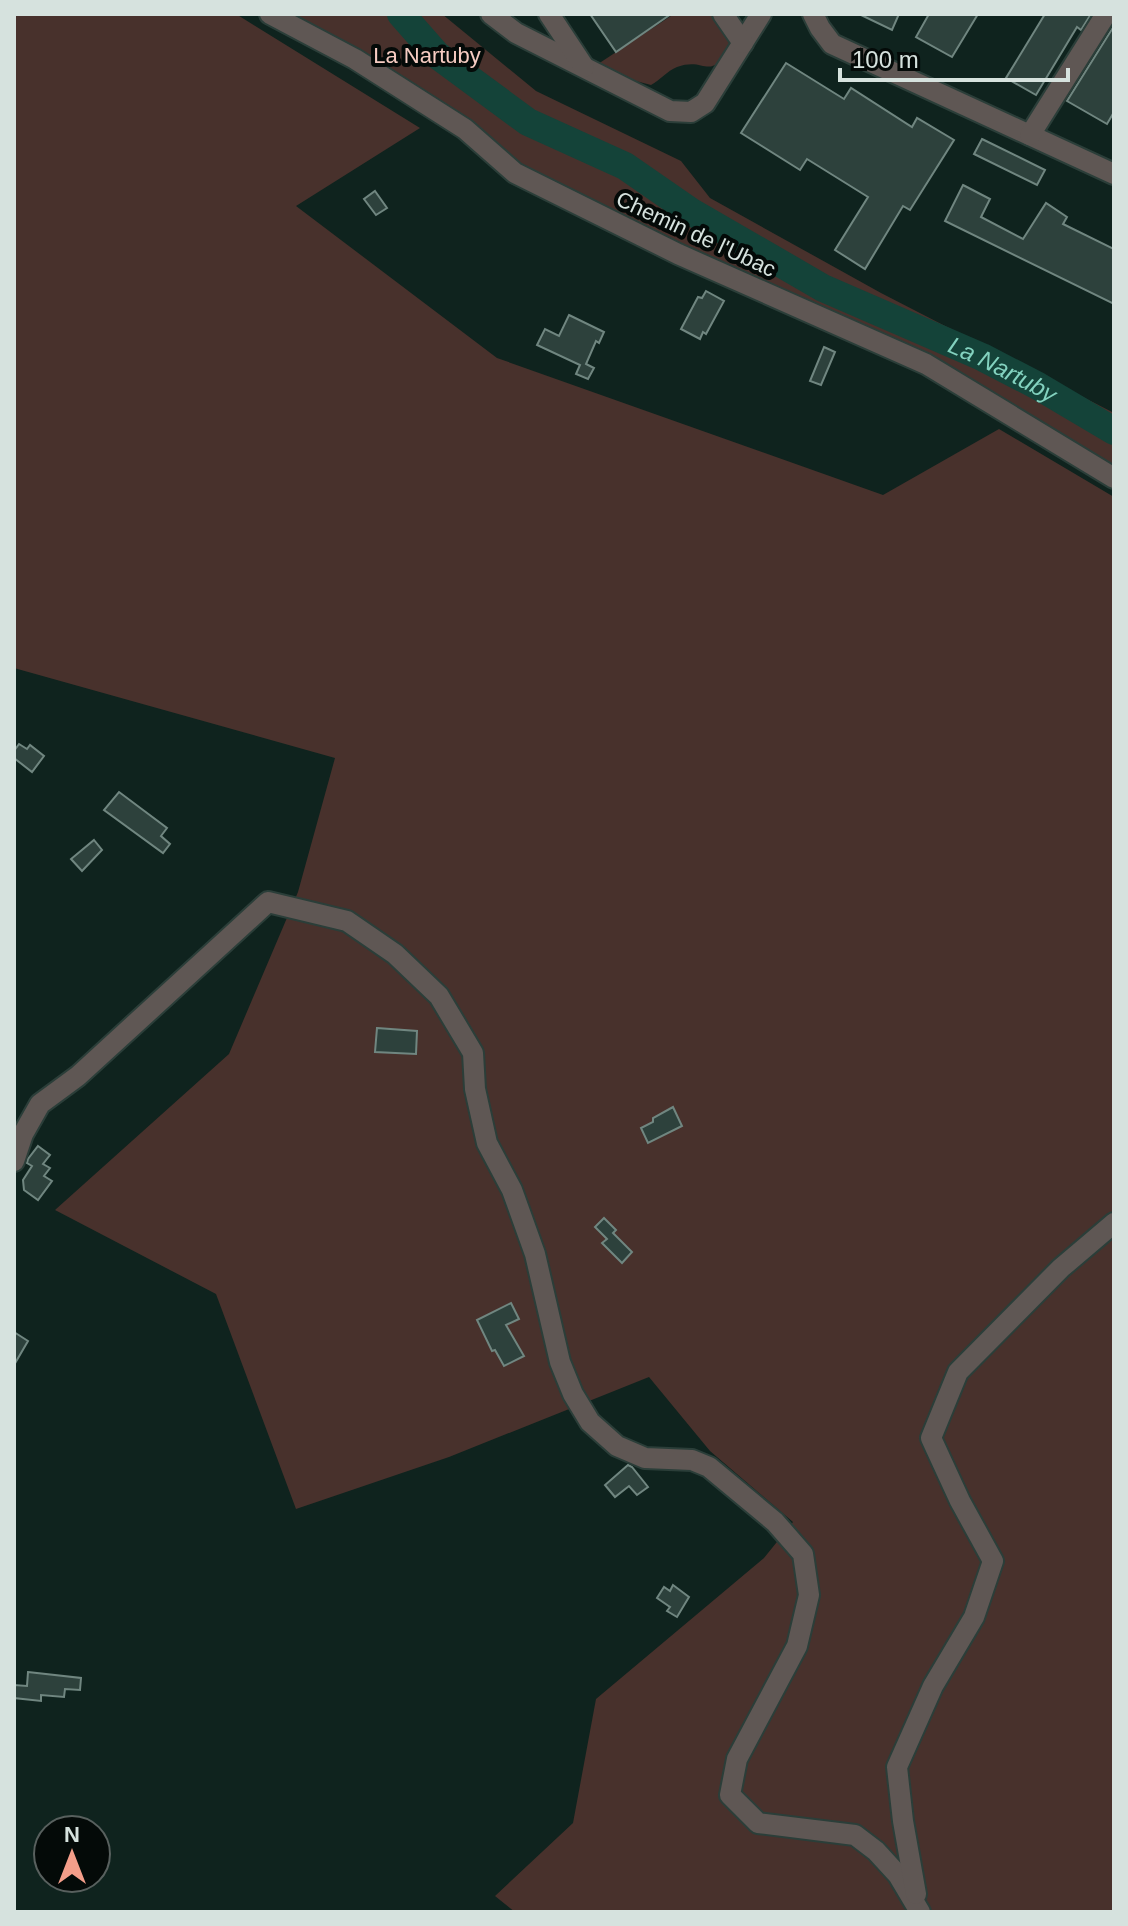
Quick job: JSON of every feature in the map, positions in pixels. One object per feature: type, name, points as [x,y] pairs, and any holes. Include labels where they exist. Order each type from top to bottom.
[{"type":"street","name":"Chemin de l'Ubac","points":[[270,14],[355,59],[465,129],[515,173],[678,254],[926,364],[1114,478]]},
{"type":"street","points":[[491,14],[516,33],[670,111],[691,112],[705,103],[761,14]]},
{"type":"street","points":[[549,14],[585,68]]},
{"type":"street","points":[[723,14],[743,43]]},
{"type":"street","points":[[813,14],[832,44],[1114,174]]},
{"type":"street","points":[[1030,135],[1106,14]]},
{"type":"street","points":[[14,1161],[23,1134],[40,1104],[89,1066],[268,902],[347,921],[395,954],[439,996],[473,1053],[475,1089],[487,1143],[512,1190],[535,1254],[560,1362],[573,1394],[590,1422],[617,1446],[645,1458],[692,1460],[709,1467],[775,1522],[803,1554],[809,1595],[797,1646],[737,1759],[730,1795],[758,1823],[855,1835],[876,1851],[898,1875],[919,1909]]},
{"type":"street","points":[[919,1909],[897,1767],[933,1686],[974,1617],[993,1561],[960,1501],[931,1438],[958,1372],[1061,1268],[1114,1223]]},
{"type":"green space","points":[[14,14],[236,14],[420,128],[296,206],[497,358],[883,495],[999,429],[1114,497],[1114,1912],[515,1912],[495,1896],[573,1823],[596,1699],[764,1558],[793,1522],[710,1451],[649,1377],[449,1457],[296,1509],[216,1294],[55,1210],[229,1054],[298,892],[335,758],[14,668]]},
{"type":"green space","name":"La Nartuby","points":[[270,14],[442,14],[536,91],[681,161],[710,198],[881,293],[1114,413],[1114,478],[931,367],[522,170]]},
{"type":"green space","points":[[674,14],[713,14],[731,45],[717,63],[712,66],[687,64],[677,67],[651,85],[598,64]]},
{"type":"building","points":[[590,14],[671,14],[616,52]]},
{"type":"building","points":[[859,14],[899,14],[892,30]]},
{"type":"building","points":[[929,14],[978,14],[952,57],[916,37]]},
{"type":"building","points":[[1045,14],[1091,14],[1081,30],[1077,27],[1036,95],[1006,78]]},
{"type":"building","points":[[1114,26],[1114,112],[1107,124],[1067,101]]},
{"type":"building","points":[[786,63],[844,99],[851,88],[912,127],[917,118],[954,140],[910,210],[903,206],[865,269],[835,250],[868,197],[807,159],[800,170],[741,133]]},
{"type":"building","points":[[982,139],[1045,170],[1037,185],[974,154]]},
{"type":"building","points":[[963,185],[990,199],[981,217],[1023,239],[1046,203],[1067,217],[1063,224],[1114,249],[1114,304],[945,221]]},
{"type":"building","points":[[375,191],[387,208],[376,215],[364,199]]},
{"type":"building","points":[[706,291],[724,301],[706,334],[703,332],[700,339],[681,329],[698,297],[702,298]]},
{"type":"building","points":[[569,315],[604,332],[599,343],[596,341],[586,364],[594,368],[588,379],[576,374],[580,365],[537,345],[545,329],[559,336]]},
{"type":"building","points":[[824,347],[835,352],[821,385],[810,381]]},
{"type":"building","points":[[19,744],[27,749],[30,745],[44,756],[32,772],[14,758]]},
{"type":"building","points":[[119,792],[167,828],[161,836],[170,844],[163,853],[104,810]]},
{"type":"building","points":[[94,840],[102,850],[82,871],[71,859]]},
{"type":"building","points":[[377,1028],[417,1031],[416,1054],[375,1052]]},
{"type":"building","points":[[673,1107],[682,1126],[648,1143],[641,1128]]},
{"type":"building","points":[[38,1146],[50,1155],[43,1164],[50,1168],[44,1176],[52,1181],[38,1200],[24,1190],[23,1180],[32,1166],[27,1163],[28,1159]]},
{"type":"building","points":[[604,1218],[616,1230],[613,1233],[632,1252],[622,1263],[602,1243],[607,1239],[595,1227]]},
{"type":"building","points":[[511,1303],[519,1319],[506,1325],[524,1356],[504,1366],[495,1350],[492,1351],[477,1320]]},
{"type":"building","points":[[14,1332],[28,1341],[14,1365]]},
{"type":"building","points":[[628,1465],[648,1487],[637,1495],[629,1486],[615,1497],[605,1485]]},
{"type":"building","points":[[673,1585],[689,1597],[677,1617],[667,1611],[670,1607],[657,1598],[664,1587],[670,1591]]},
{"type":"building","points":[[28,1672],[81,1678],[80,1690],[65,1689],[64,1697],[41,1695],[41,1701],[14,1698],[14,1685],[27,1686]]},
{"type":"waterway","name":"La Nartuby","points":[[401,14],[437,55],[528,122],[625,166],[690,211],[823,288],[982,357],[1114,431]]}]
